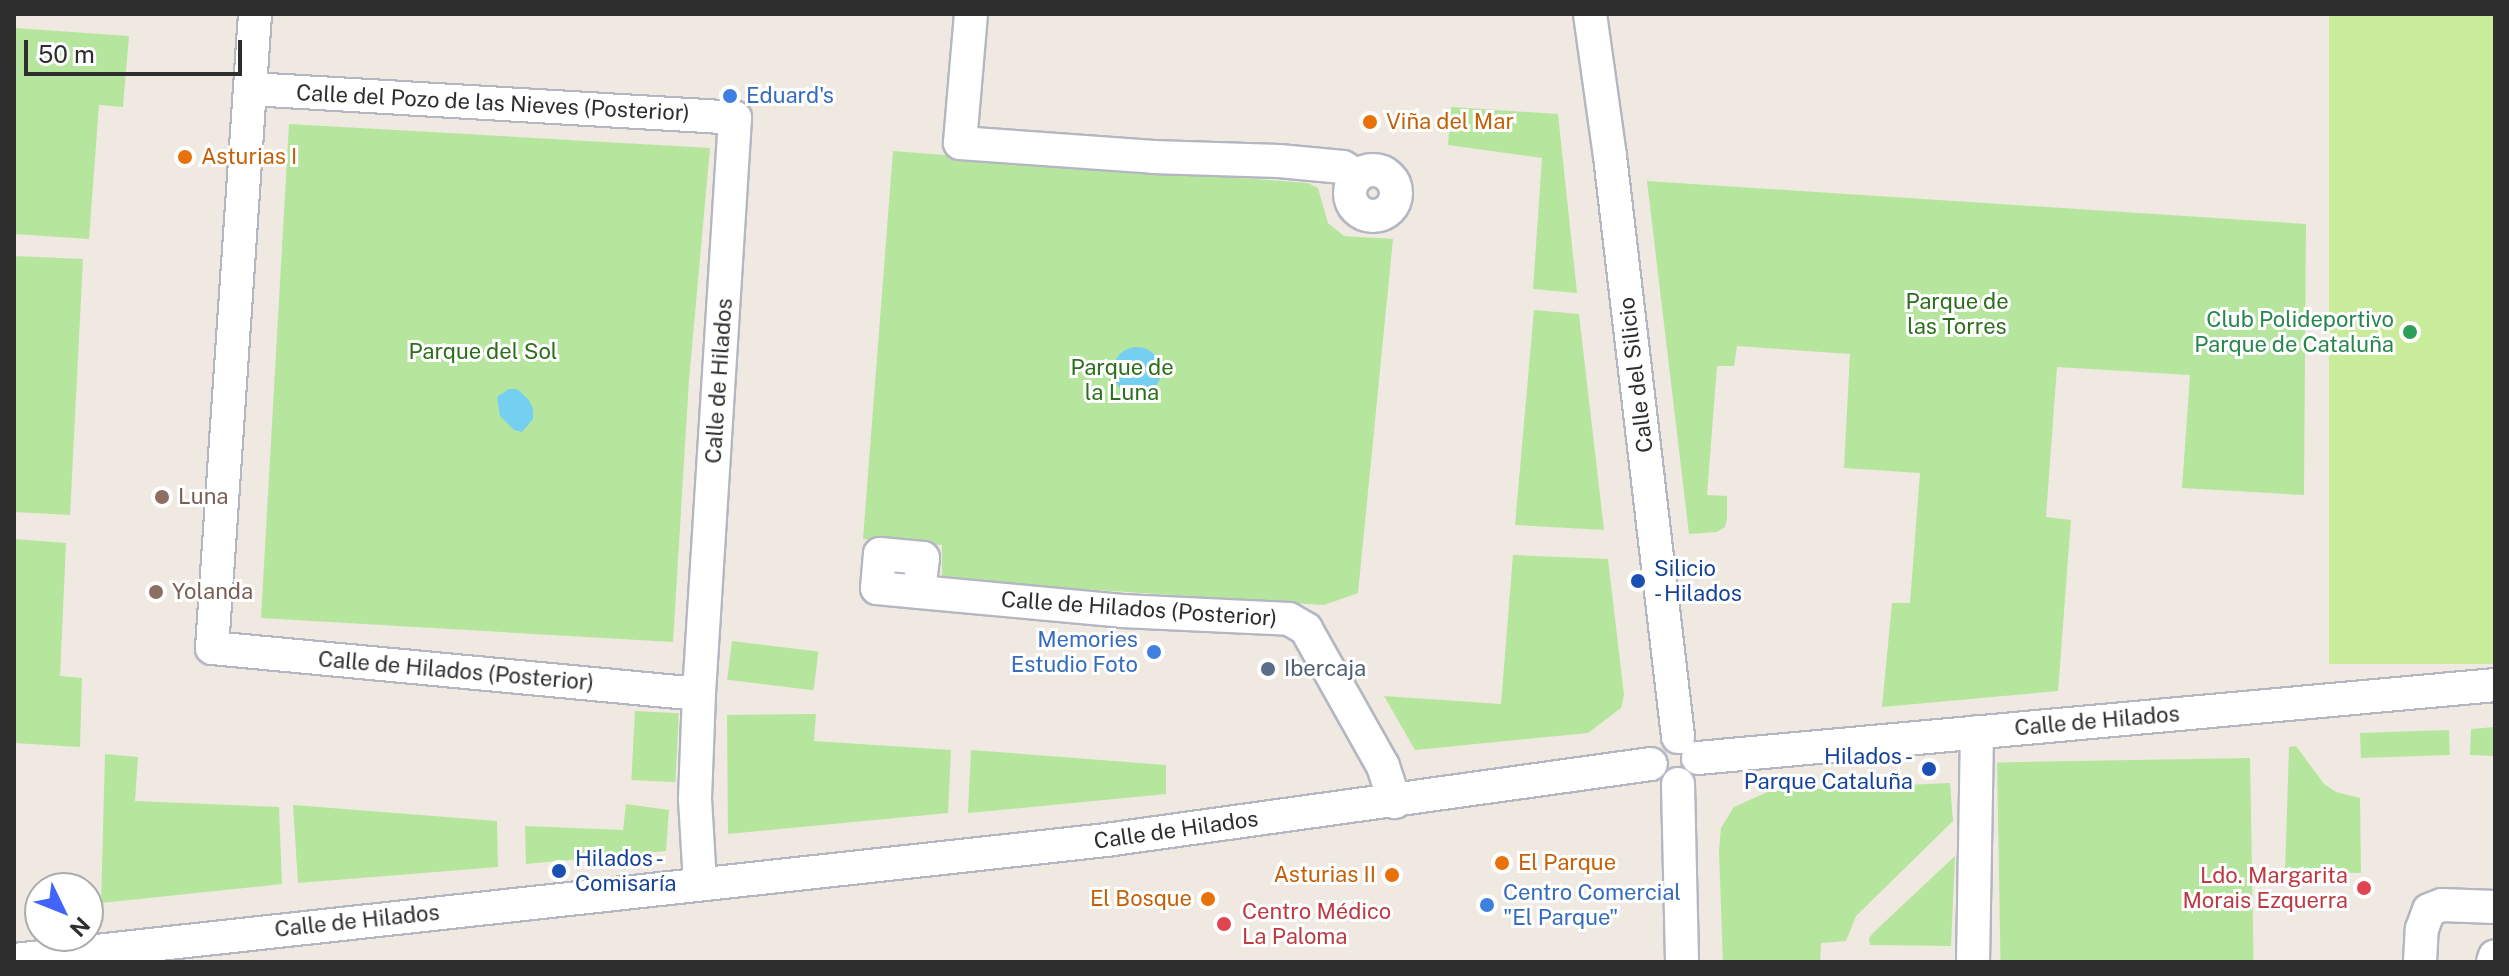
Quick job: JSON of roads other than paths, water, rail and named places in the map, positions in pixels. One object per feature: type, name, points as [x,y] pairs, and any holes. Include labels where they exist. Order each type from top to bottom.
[{"type":"street","points":[[251,89],[255,14]]},
{"type":"street","points":[[971,14],[960,143],[1153,157],[1279,161],[1343,167],[1357,176]]},
{"type":"street","name":"Calle del Silicio","points":[[1590,14],[1688,748]]},
{"type":"street","name":"Calle del Pozo de las Nieves (Posterior)","points":[[251,89],[735,118]]},
{"type":"street","name":"Calle de Hilados (Posterior)","points":[[251,89],[212,648],[699,694]]},
{"type":"street","name":"Calle de Hilados","points":[[700,884],[695,799],[699,694],[735,118]]},
{"type":"street","name":"Calle de Hilados (Posterior)","points":[[919,592],[1122,611],[1289,619],[1306,629],[1383,766],[1395,802]]},
{"type":"street","name":"Calle de Hilados","points":[[1688,748],[1977,732],[2495,685]]},
{"type":"street","points":[[1973,962],[1977,732]]},
{"type":"street","points":[[1664,740],[1688,748],[1696,771],[1688,780],[1678,784],[1665,783],[1656,775],[1651,764],[1653,751],[1664,740]]},
{"type":"street","name":"Calle de Hilados","points":[[14,960],[1030,849],[1395,802],[1651,764]]},
{"type":"street","points":[[1678,784],[1682,962]]},
{"type":"street","points":[[2420,962],[2422,929],[2429,910],[2442,905],[2495,907]]},
{"type":"street","points":[[2493,962],[2495,956]]},
{"type":"water","points":[[1137,347],[1154,354],[1161,371],[1154,388],[1137,395],[1120,388],[1113,371],[1120,354]]},
{"type":"water","points":[[509,389],[517,389],[529,400],[533,409],[533,419],[522,432],[514,430],[500,416],[497,397]]},
{"type":"place","name":"Eduard's","points":[[730,96]]},
{"type":"place","name":"Viña del Mar","points":[[1370,122]]},
{"type":"place","name":"Asturias I","points":[[185,157]]},
{"type":"place","name":"Club Polideportivo Parque de Cataluña","points":[[2410,332]]},
{"type":"place","name":"Luna","points":[[162,497]]},
{"type":"place","name":"Silicio - Hilados","points":[[1638,581]]},
{"type":"place","name":"Yolanda","points":[[156,592]]},
{"type":"place","name":"Memories Estudio Foto","points":[[1154,652]]},
{"type":"place","name":"Ibercaja","points":[[1268,669]]},
{"type":"place","name":"Hilados - Parque Cataluña","points":[[1929,769]]},
{"type":"place","name":"El Parque","points":[[1502,863]]},
{"type":"place","name":"Hilados - Comisaría","points":[[559,871]]},
{"type":"place","name":"Asturias II","points":[[1392,875]]},
{"type":"place","name":"Ldo. Margarita Morais Ezquerra","points":[[2364,888]]},
{"type":"place","name":"El Bosque","points":[[1208,899]]},
{"type":"place","name":"Centro Comercial \"El Parque\"","points":[[1487,905]]},
{"type":"place","name":"Centro Médico La Paloma","points":[[1224,924]]},
{"type":"park label","name":"Parque de las Torres","points":[[1957,314]]},
{"type":"park label","name":"Parque del Sol","points":[[483,352]]},
{"type":"park label","name":"Parque de la Luna","points":[[1122,380]]}]
